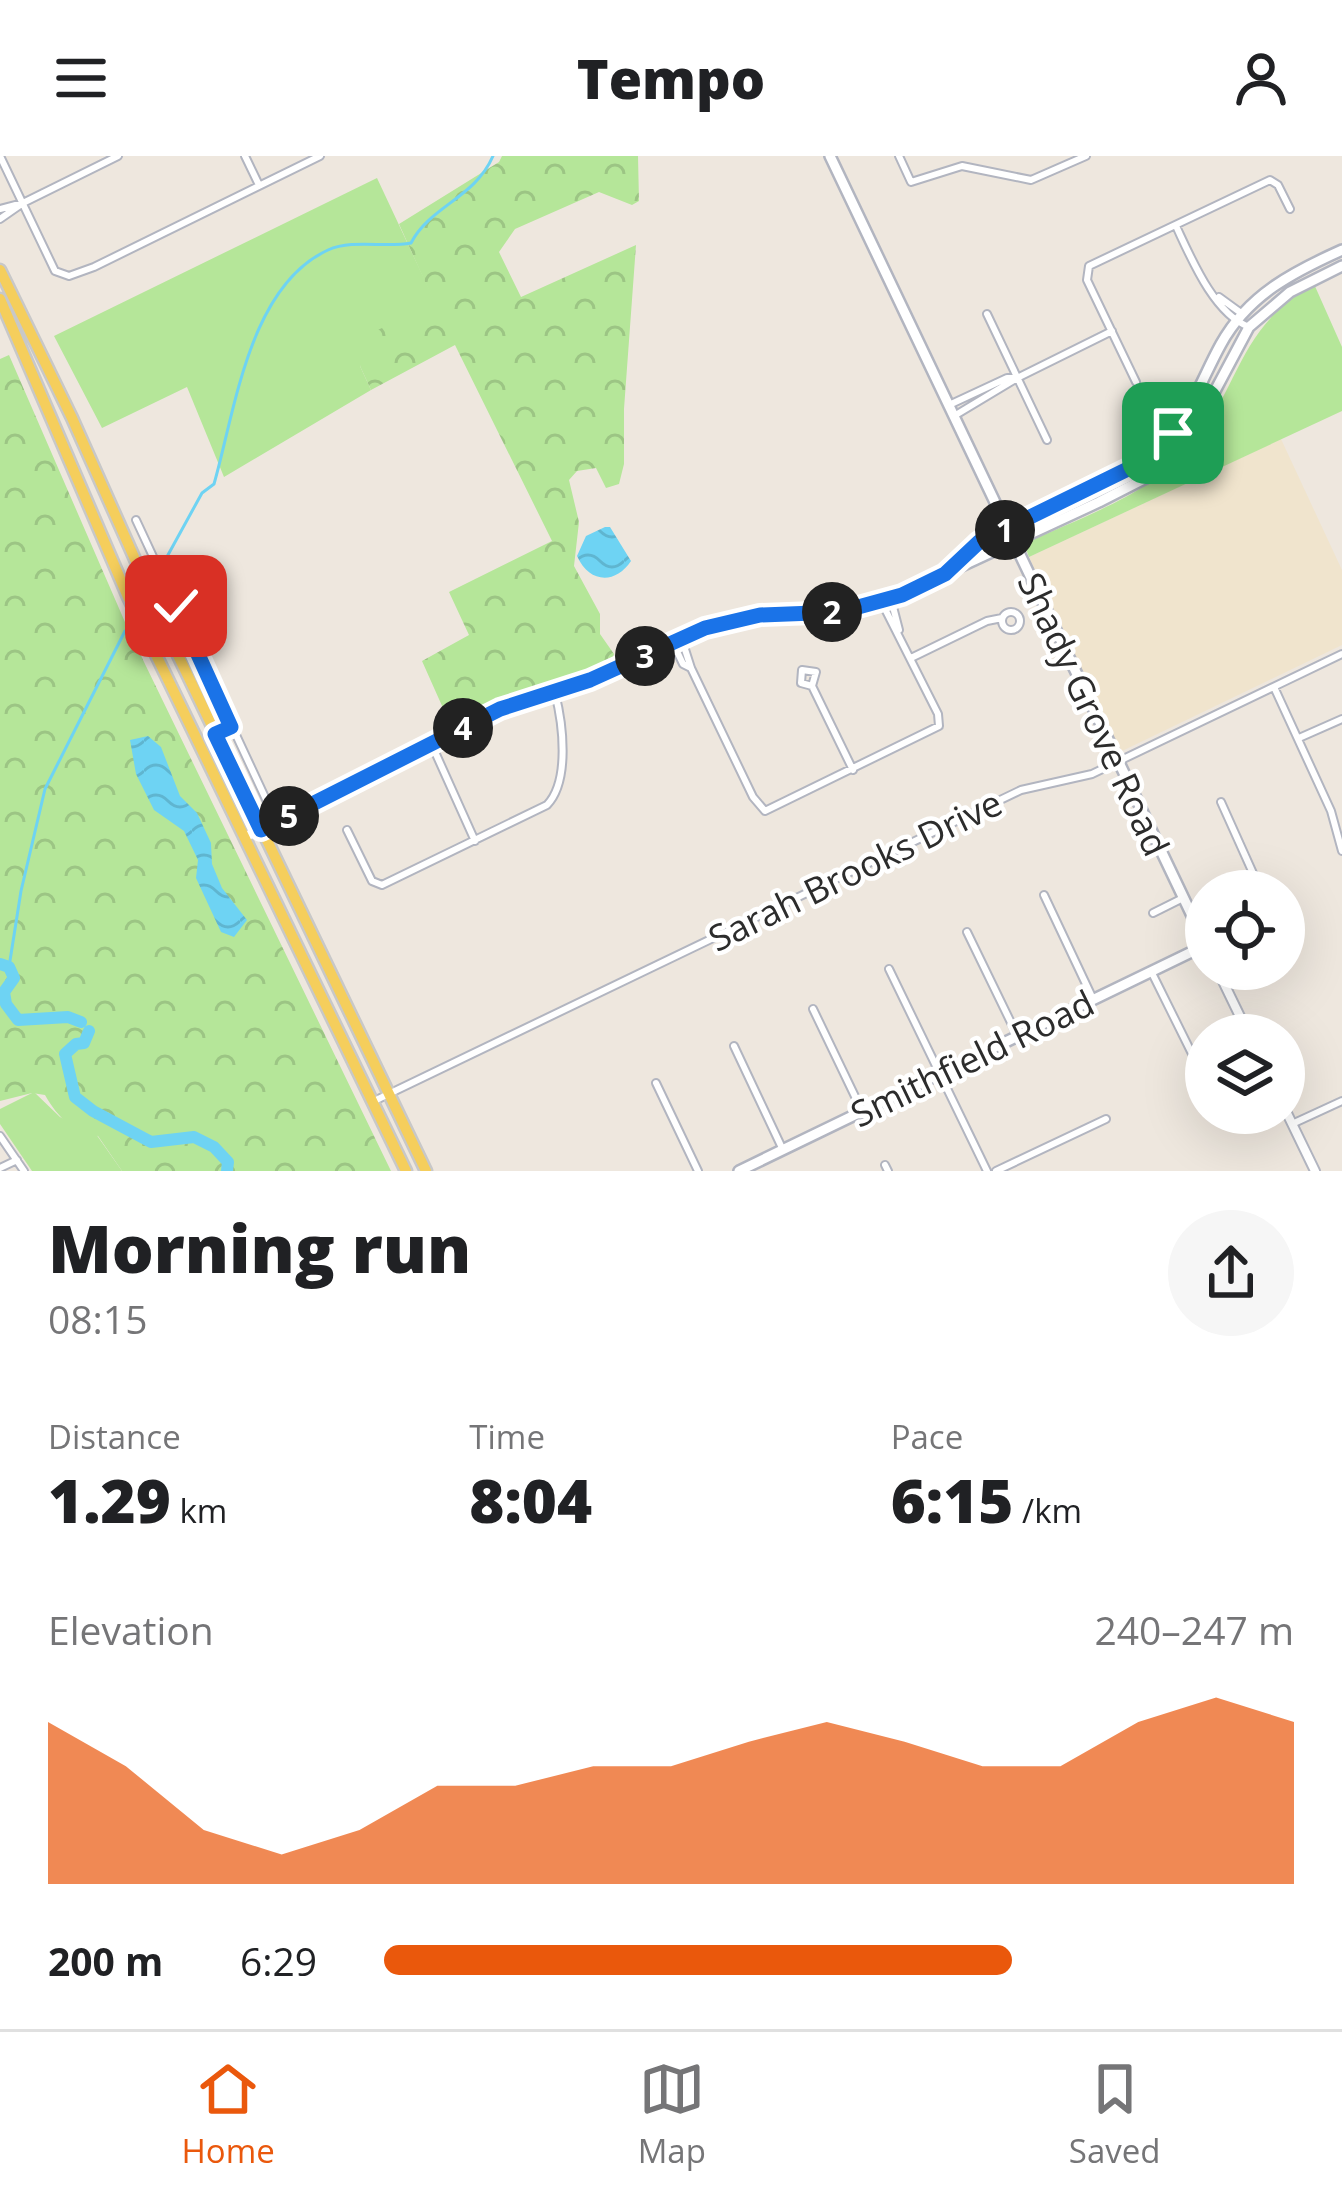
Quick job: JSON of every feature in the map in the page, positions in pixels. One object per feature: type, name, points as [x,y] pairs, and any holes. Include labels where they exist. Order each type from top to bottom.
[{"type":"main road","name":"Shady Grove Road","points":[[830,156],[1185,907]]},
{"type":"main road","points":[[945,574],[971,547],[1112,479],[1154,451],[1191,407],[1239,318],[1272,286],[1342,250]]},
{"type":"main road","points":[[245,837],[500,709],[590,680],[677,640],[744,617],[840,612],[886,601],[1099,502],[1169,461],[1204,415],[1229,358],[1249,327],[1290,292],[1342,266]]},
{"type":"main road","points":[[0,270],[215,734],[426,1171]]},
{"type":"main road","points":[[0,299],[128,597],[406,1171]]},
{"type":"main road","name":"Smithfield Road","points":[[739,1171],[1185,956]]},
{"type":"main road","points":[[313,981],[331,973]]},
{"type":"street","points":[[0,156],[55,271],[64,275],[94,267],[320,156]]},
{"type":"street","points":[[0,219],[22,203],[118,156]]},
{"type":"street","points":[[245,156],[260,185]]},
{"type":"street","points":[[899,156],[911,182],[962,166],[1031,180],[1086,156]]},
{"type":"street","points":[[1136,382],[1086,269],[1273,181],[1290,209]]},
{"type":"street","points":[[0,209],[22,203]]},
{"type":"street","points":[[1175,224],[1199,274],[1249,327]]},
{"type":"street","points":[[986,314],[1047,440]]},
{"type":"street","points":[[952,411],[1007,378],[1017,378],[1112,332]]},
{"type":"street","points":[[136,520],[270,808]]},
{"type":"street","points":[[677,640],[761,810],[771,809],[940,723],[886,601]]},
{"type":"street","points":[[911,658],[1002,618]]},
{"type":"street","name":"Sarah Brooks Drive","points":[[372,1102],[1021,790],[1116,764],[1342,654]]},
{"type":"street","points":[[812,686],[853,770]]},
{"type":"street","points":[[1274,686],[1340,832],[1342,851]]},
{"type":"street","points":[[347,830],[374,883],[385,884],[547,806],[555,797],[562,724],[555,692]]},
{"type":"street","points":[[1299,738],[1342,719]]},
{"type":"street","points":[[215,734],[231,727]]},
{"type":"street","points":[[431,743],[475,841]]},
{"type":"street","points":[[1221,802],[1252,870]]},
{"type":"street","points":[[1043,895],[1094,999]]},
{"type":"street","points":[[1153,913],[1181,899]]},
{"type":"street","points":[[967,932],[1017,1036]]},
{"type":"street","points":[[889,969],[987,1171]]},
{"type":"street","points":[[1151,971],[1185,1040]]},
{"type":"street","points":[[813,1009],[862,1111]]},
{"type":"street","points":[[734,1046],[783,1150]]},
{"type":"street","points":[[656,1082],[698,1171]]},
{"type":"street","points":[[1305,1118],[1342,1101]]},
{"type":"street","points":[[996,1171],[1106,1118]]},
{"type":"street","points":[[1297,1134],[1315,1171]]},
{"type":"street","points":[[0,1136],[24,1171]]},
{"type":"street","points":[[0,1168],[17,1160]]},
{"type":"shaded area","points":[[1281,439],[1342,570],[1342,645],[1120,752],[1029,557]]},
{"type":"green space","points":[[502,156],[638,156],[639,201],[632,205],[599,192],[515,229],[499,252],[521,297],[636,245],[619,484],[606,488],[596,468],[577,471],[569,480],[579,522],[574,566],[600,614],[600,634],[614,654],[610,664],[451,726],[422,661],[469,635],[449,592],[552,541],[455,345],[371,390],[360,366],[371,333],[435,304],[399,224]]},
{"type":"green space","points":[[377,178],[436,304],[360,366],[371,390],[224,477],[187,387],[102,428],[54,336]]},
{"type":"green space","points":[[1314,284],[1342,347],[1342,411],[1029,557],[1024,544],[1114,503],[1175,463],[1208,423],[1255,338],[1289,301]]},
{"type":"green space","points":[[9,355],[128,629],[391,1171],[122,1171],[98,1136],[67,1123],[45,1095],[32,1093],[0,1101],[0,359]]},
{"type":"green space","points":[[34,1092],[60,1117],[96,1134],[122,1171],[32,1171],[0,1124],[0,1109]]},
{"type":"water","points":[[610,527],[631,561],[618,574],[602,578],[588,572],[577,556],[586,536]]},
{"type":"water","points":[[148,736],[161,747],[180,796],[197,813],[211,843],[212,864],[222,888],[247,920],[234,937],[221,932],[196,878],[198,860],[184,831],[154,810],[136,774],[130,740]]},
{"type":"waterway","points":[[163,564],[202,493],[214,484],[249,353],[280,291],[301,267],[328,250],[411,243],[429,220],[475,182],[493,156]]},
{"type":"waterway","points":[[9,967],[45,789],[125,631]]},
{"type":"waterway","points":[[0,964],[9,967],[14,978],[4,992],[18,1020],[68,1017],[81,1022]]},
{"type":"waterway","points":[[89,1031],[84,1043],[65,1054],[75,1097],[151,1142],[194,1137],[214,1147],[228,1162],[227,1171]]},
{"type":"route","points":[[176,606],[231,727],[215,734],[261,830],[500,709],[590,680],[705,628],[760,615],[840,612],[902,595],[945,574],[979,542],[1134,466],[1173,433]]}]
